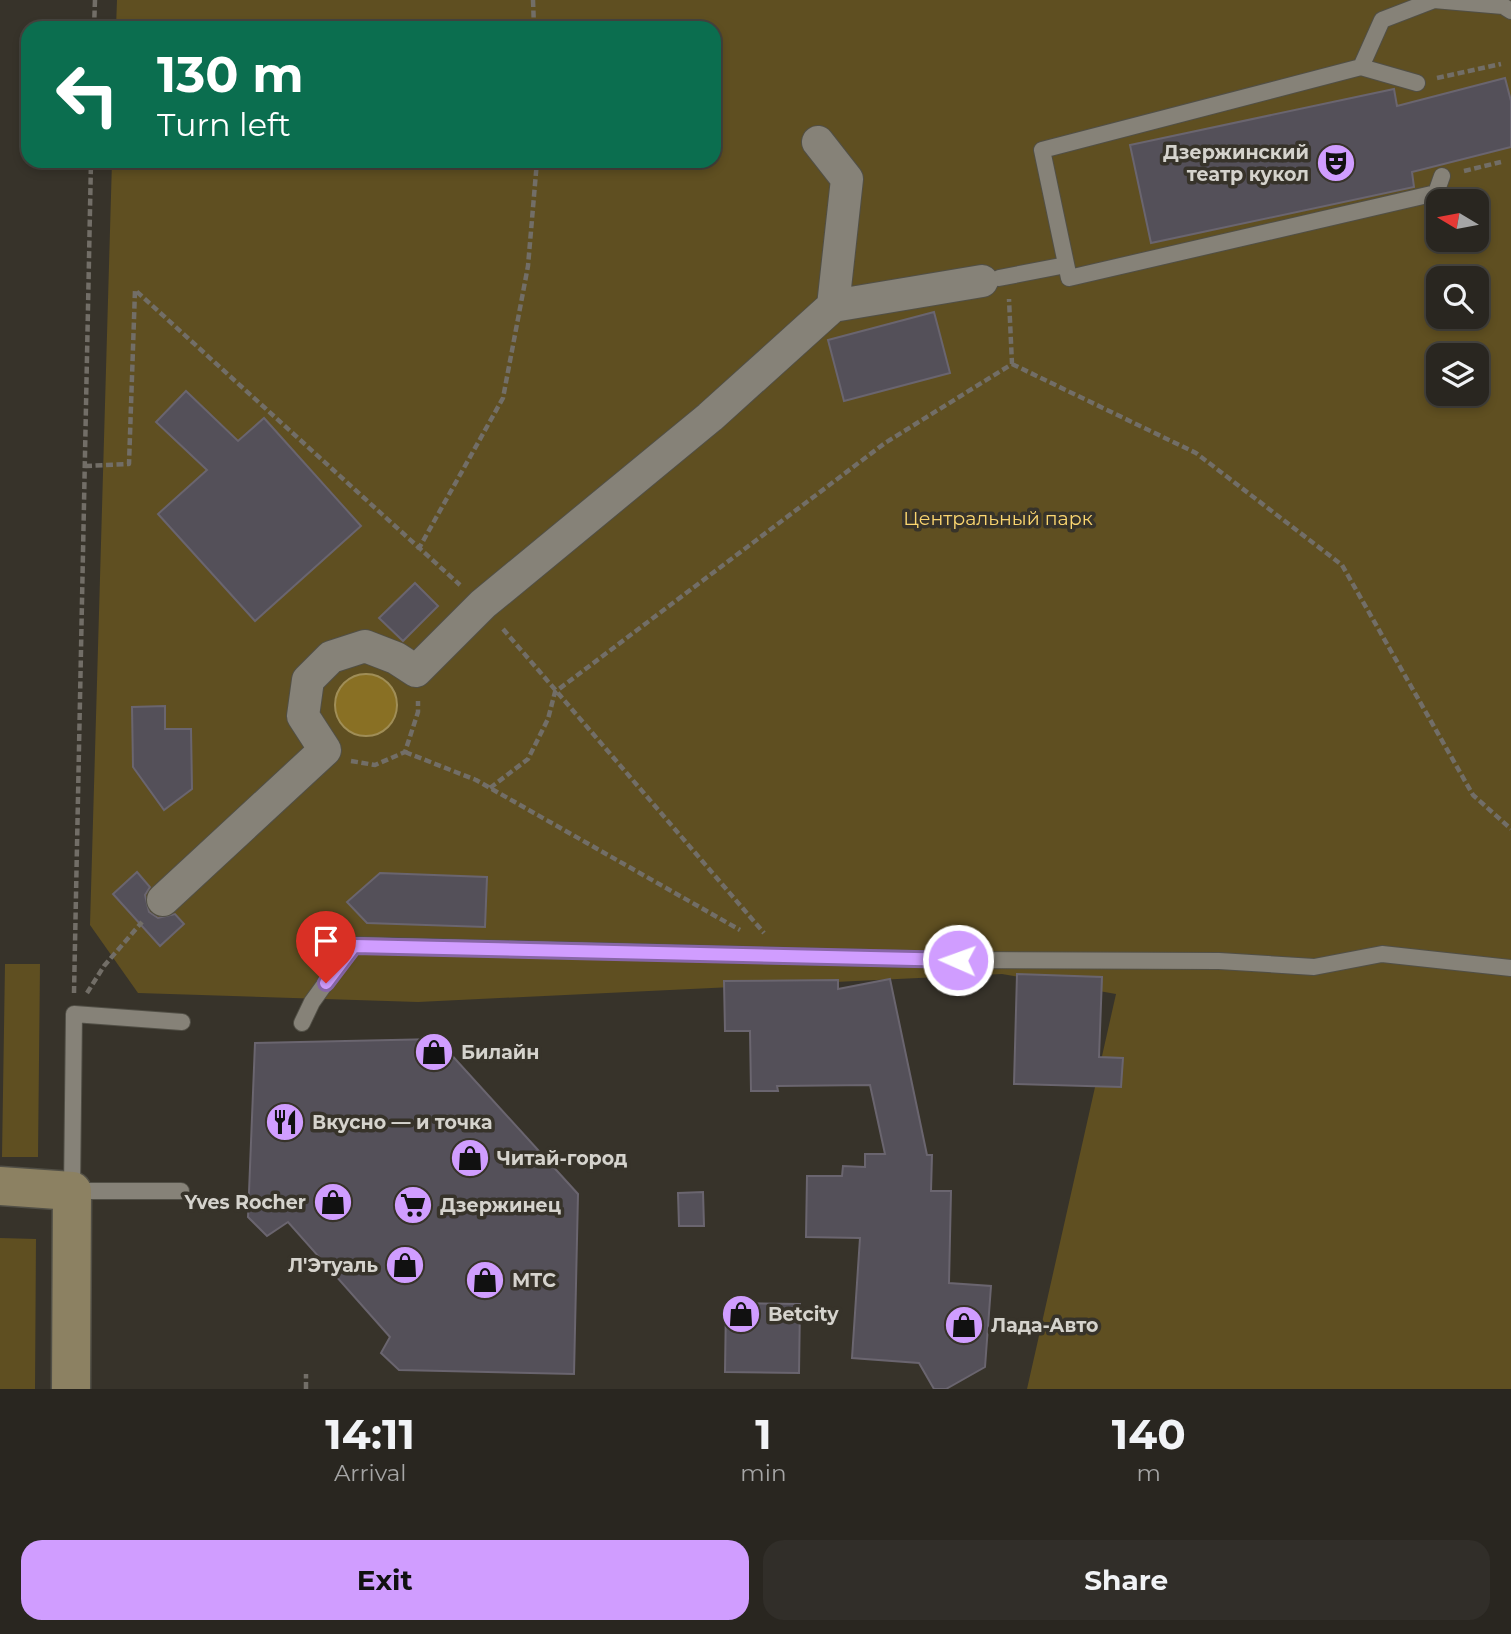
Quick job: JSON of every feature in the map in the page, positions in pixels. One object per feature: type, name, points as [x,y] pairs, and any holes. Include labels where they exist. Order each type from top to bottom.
[{"type":"main road","points":[[0,1185],[72,1191],[71,1389]]},
{"type":"street","points":[[818,142],[847,179],[833,306]]},
{"type":"street","points":[[163,900],[325,750],[303,716],[308,680],[331,657],[365,646],[396,658],[416,671],[483,604],[710,417],[833,306],[996,278]]},
{"type":"lane","points":[[1361,67],[1382,20],[1434,0],[1503,6],[1511,11]]},
{"type":"lane","points":[[1417,83],[1361,67],[1042,150],[1069,278],[1436,192],[1442,176]]},
{"type":"lane","points":[[996,278],[1066,265]]},
{"type":"lane","points":[[302,1023],[312,1002],[354,946],[958,960],[1219,961],[1314,967],[1382,954],[1511,968]]},
{"type":"lane","points":[[181,1191],[72,1191],[74,1014],[182,1022]]},
{"type":"path","points":[[94,21],[95,0]]},
{"type":"path","points":[[533,0],[534,21]]},
{"type":"path","points":[[1417,83],[1501,64]]},
{"type":"path","points":[[1442,176],[1501,162]]},
{"type":"path","points":[[74,1014],[92,168]]},
{"type":"path","points":[[418,550],[503,398],[528,266],[536,168]]},
{"type":"path","points":[[996,278],[1012,364]]},
{"type":"path","points":[[85,466],[129,464],[135,290],[418,550],[483,604],[555,692],[783,955]]},
{"type":"path","points":[[490,788],[528,759],[548,719],[555,692],[885,443],[1012,364]]},
{"type":"path","points":[[1012,364],[1196,453],[1342,565],[1473,795],[1511,829]]},
{"type":"path","points":[[405,752],[418,712],[416,671]]},
{"type":"path","points":[[325,750],[338,760],[375,765],[405,752],[490,788],[783,955]]},
{"type":"path","points":[[74,1014],[104,966],[163,900]]},
{"type":"path","points":[[306,1374],[306,1389]]},
{"type":"green space","name":"Центральный парк","points":[[117,0],[1511,0],[1511,1389],[1027,1389],[1116,994],[1002,974],[418,1002],[138,993],[90,925],[112,168],[721,168],[721,21],[116,21]]},
{"type":"green space","points":[[5,964],[40,964],[38,1157],[2,1157]]},
{"type":"green space","points":[[0,1238],[36,1239],[35,1389],[0,1389]]},
{"type":"shaded area","points":[[366,674],[388,683],[397,705],[388,727],[366,736],[344,727],[335,705],[344,683]]},
{"type":"building","points":[[1505,78],[1511,101],[1511,147],[1412,172],[1414,187],[1151,243],[1130,145],[1394,89],[1397,106]]},
{"type":"building","points":[[934,312],[950,373],[844,401],[828,340]]},
{"type":"building","points":[[186,391],[238,441],[264,418],[361,526],[255,621],[158,514],[207,470],[156,422]]},
{"type":"building","points":[[415,583],[438,606],[403,641],[379,618]]},
{"type":"building","points":[[165,706],[165,729],[191,729],[192,789],[164,810],[133,767],[132,707]]},
{"type":"building","points":[[137,872],[150,887],[145,895],[149,912],[158,918],[175,914],[184,924],[160,946],[113,894]]},
{"type":"building","points":[[380,873],[487,877],[485,927],[367,923],[347,902]]},
{"type":"building","points":[[1017,974],[1102,977],[1099,1057],[1123,1058],[1121,1087],[1014,1084]]},
{"type":"building","points":[[890,979],[927,1155],[932,1155],[931,1191],[951,1191],[949,1283],[991,1286],[985,1367],[946,1389],[934,1389],[919,1363],[852,1358],[860,1238],[806,1237],[807,1176],[842,1176],[843,1166],[865,1167],[865,1154],[885,1154],[870,1085],[777,1086],[778,1091],[751,1091],[750,1031],[725,1031],[724,981],[838,980],[838,989]]},
{"type":"building","name":"Дзержинец","points":[[437,1039],[578,1194],[574,1374],[399,1370],[381,1353],[390,1337],[288,1222],[267,1236],[248,1217],[255,1043]]},
{"type":"building","points":[[703,1192],[704,1226],[679,1226],[678,1193]]},
{"type":"building","points":[[726,1303],[800,1304],[799,1373],[725,1372]]},
{"type":"place","name":"Дзержинский театр кукол","points":[[1336,163]]},
{"type":"place","name":"Билайн","points":[[434,1052]]},
{"type":"place","name":"Вкусно — и точка","points":[[285,1122]]},
{"type":"place","name":"Читай-город","points":[[470,1158]]},
{"type":"place","name":"Yves Rocher","points":[[333,1202]]},
{"type":"place","name":"Дзержинец","points":[[413,1205]]},
{"type":"place","name":"Л'Этуаль","points":[[405,1265]]},
{"type":"place","name":"МТС","points":[[485,1280]]},
{"type":"place","name":"Betcity","points":[[741,1314]]},
{"type":"place","name":"Лада-Авто","points":[[964,1325]]},
{"type":"route","points":[[326,983],[354,946],[958,960]]}]
